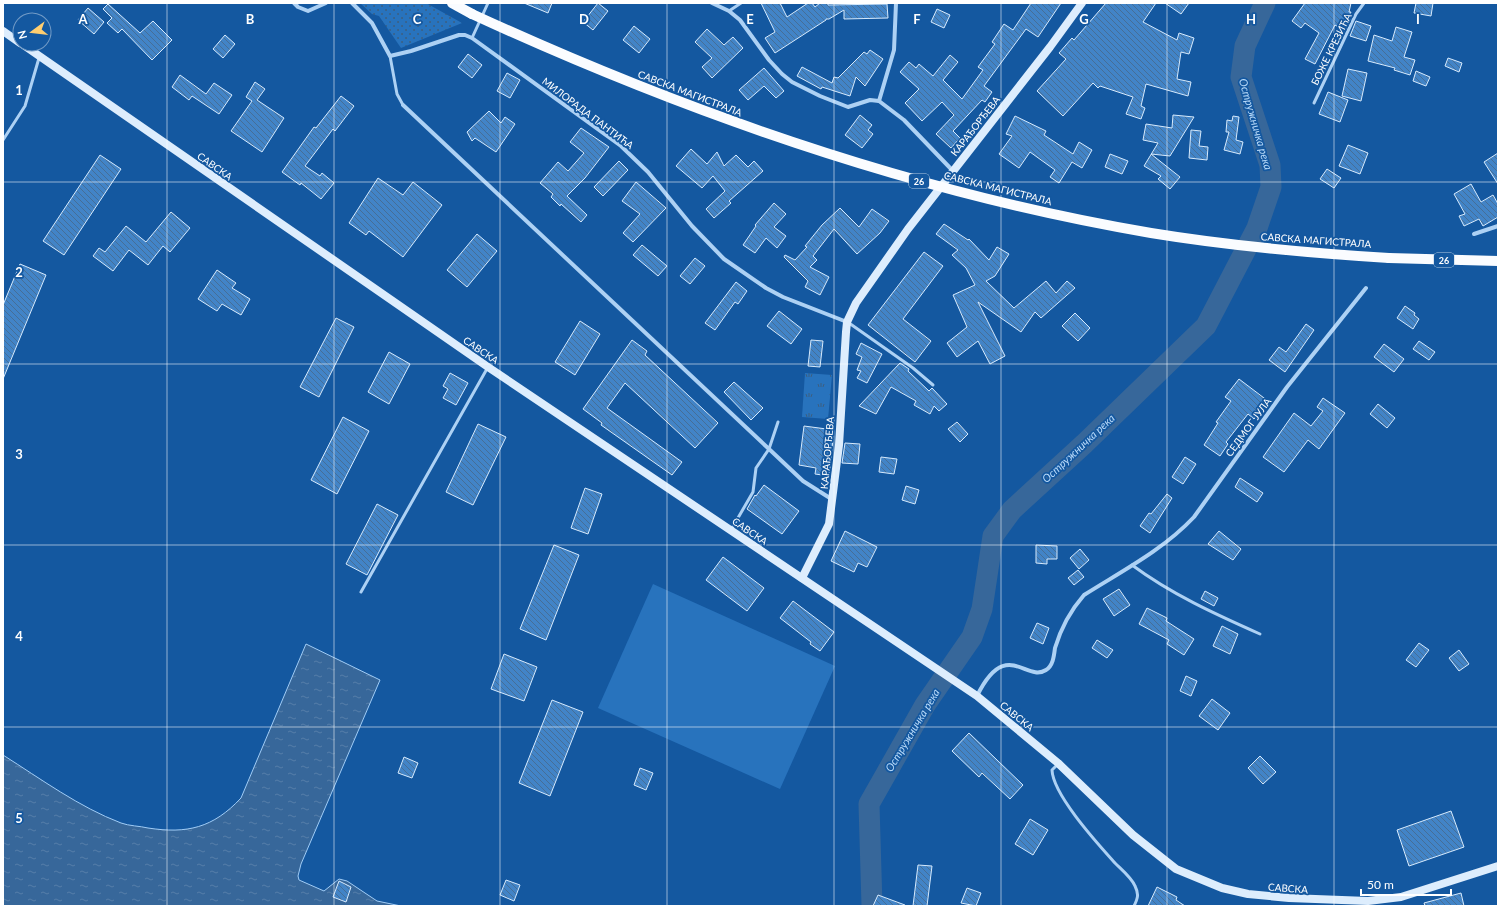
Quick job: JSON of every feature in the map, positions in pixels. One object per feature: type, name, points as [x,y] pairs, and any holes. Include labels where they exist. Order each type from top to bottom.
[{"type":"main road","name":"САВСКА МАГИСТРАЛА","points":[[452,3],[472,14],[557,53],[711,114],[806,147],[922,181],[1016,205],[1150,233],[1254,248],[1389,258],[1498,261]]},
{"type":"street","points":[[294,3],[298,7],[308,11],[326,3]]},
{"type":"street","points":[[352,3],[372,23],[390,56],[411,51],[459,35],[465,35],[472,38]]},
{"type":"street","points":[[712,3],[740,20],[769,60],[792,82],[820,96],[848,107],[870,100],[880,101],[904,120],[953,171]]},
{"type":"street","points":[[880,101],[894,50],[896,3]]},
{"type":"street","name":"КАРАЂОРЂЕВА","points":[[802,578],[830,524],[839,445],[847,322],[856,303],[908,229],[1050,47],[1082,3]]},
{"type":"street","name":"САВСКА","points":[[3,31],[12,37]]},
{"type":"street","name":"МИЛОРАДА ПАНТИЋА","points":[[472,38],[621,146],[648,172],[692,226],[724,259],[783,297],[847,322]]},
{"type":"street","name":"САВСКА","points":[[33,52],[488,367],[977,696],[1058,763],[1133,835],[1176,869],[1199,879],[1237,892],[1289,898],[1375,900],[1401,896],[1498,866]]},
{"type":"street","points":[[403,105],[768,449],[803,481],[833,500]]},
{"type":"street","points":[[1474,234],[1498,226]]},
{"type":"street","name":"СЕДМОГ ЈУЛА","points":[[977,696],[988,677],[1004,665],[1017,665],[1039,672],[1045,672],[1050,668],[1060,634],[1075,605],[1084,595],[1160,547],[1182,530],[1194,517],[1287,387],[1366,288]]},
{"type":"lane","points":[[472,38],[488,3]]},
{"type":"lane","points":[[729,12],[741,3]]},
{"type":"lane","name":"БОЖЕ КРЕЗИЋА","points":[[1314,102],[1356,14],[1364,3]]},
{"type":"lane","points":[[3,140],[25,106],[39,56]]},
{"type":"lane","points":[[390,56],[397,94],[403,105]]},
{"type":"lane","points":[[847,322],[913,368],[932,385]]},
{"type":"lane","points":[[361,592],[488,367]]},
{"type":"lane","points":[[731,530],[753,492],[756,468],[768,449],[778,422]]},
{"type":"lane","points":[[1132,565],[1164,587],[1207,610],[1260,634]]},
{"type":"lane","points":[[1058,763],[1052,770],[1052,775],[1060,792],[1097,844],[1135,884],[1138,896],[1134,906]]},
{"type":"green space","points":[[360,3],[426,3],[462,23],[401,48],[379,16],[372,14]]},
{"type":"green space","points":[[805,373],[832,375],[828,419],[802,417]]},
{"type":"green space","points":[[653,584],[835,666],[780,789],[598,708]]},
{"type":"water","points":[[306,644],[380,680],[301,864],[298,876],[299,880],[324,891],[339,879],[347,881],[377,901],[401,906],[3,906],[3,755],[75,801],[121,823],[162,830],[175,830],[187,829],[210,822],[231,808],[241,798]]},
{"type":"building","points":[[524,3],[552,3],[548,13]]},
{"type":"building","points":[[598,3],[608,11],[593,30],[583,22]]},
{"type":"building","points":[[761,3],[780,3],[787,17],[808,3],[812,3],[815,7],[820,3],[828,3],[828,5],[887,4],[888,18],[844,19],[844,10],[829,19],[826,19],[775,53],[765,38],[775,32]]},
{"type":"building","points":[[1031,3],[1061,3],[1038,37],[1026,29],[984,86],[992,92],[985,102],[982,100],[953,131],[960,138],[951,148],[936,134],[954,115],[942,102],[922,121],[905,103],[919,89],[900,72],[909,62],[916,68],[919,64],[933,76],[950,55],[958,62],[943,80],[962,99],[983,70],[978,67],[995,44],[992,42],[1004,24],[1013,30]]},
{"type":"building","points":[[1106,3],[1156,3],[1143,22],[1177,40],[1179,33],[1194,38],[1189,54],[1181,52],[1177,79],[1191,82],[1188,96],[1146,84],[1141,106],[1145,108],[1141,119],[1126,114],[1133,97],[1100,86],[1098,88],[1093,83],[1063,116],[1037,91],[1066,59],[1059,53],[1072,38],[1074,40]]},
{"type":"building","points":[[1165,3],[1189,3],[1181,14]]},
{"type":"building","points":[[1305,3],[1351,3],[1349,12],[1351,12],[1348,18],[1350,19],[1345,31],[1335,25],[1315,64],[1305,59],[1319,33],[1305,23],[1301,28],[1292,21]]},
{"type":"building","points":[[1416,3],[1433,3],[1431,16],[1414,13]]},
{"type":"building","points":[[108,4],[140,33],[153,21],[172,40],[152,60],[122,29],[118,33],[107,23],[112,18],[103,9]]},
{"type":"building","points":[[88,8],[104,22],[94,34],[78,20]]},
{"type":"building","points":[[937,9],[950,15],[944,28],[931,22]]},
{"type":"building","points":[[1356,21],[1371,26],[1366,41],[1350,36]]},
{"type":"building","points":[[634,26],[650,39],[639,53],[623,40]]},
{"type":"building","points":[[1396,27],[1412,32],[1404,57],[1415,60],[1410,75],[1394,70],[1395,68],[1368,61],[1374,35],[1392,41]]},
{"type":"building","points":[[707,29],[724,45],[733,37],[743,48],[712,78],[702,67],[712,58],[695,42]]},
{"type":"building","points":[[225,35],[235,44],[223,58],[213,49]]},
{"type":"building","points":[[870,50],[883,59],[865,86],[856,77],[850,96],[822,87],[821,89],[797,76],[802,67],[832,83],[834,77],[838,78],[864,52],[867,54]]},
{"type":"building","points":[[468,54],[482,65],[472,78],[458,67]]},
{"type":"building","points":[[1448,58],[1462,63],[1459,72],[1445,66]]},
{"type":"building","points":[[764,68],[784,91],[776,98],[764,86],[748,100],[739,90]]},
{"type":"building","points":[[1348,69],[1367,73],[1361,101],[1342,96]]},
{"type":"building","points":[[1416,71],[1430,77],[1426,86],[1413,81]]},
{"type":"building","points":[[507,73],[520,80],[510,98],[497,91]]},
{"type":"building","points":[[180,75],[206,94],[214,83],[232,95],[219,114],[192,96],[189,100],[172,87]]},
{"type":"building","points":[[255,82],[265,89],[257,100],[284,118],[262,152],[231,131],[252,101],[246,97]]},
{"type":"building","points":[[1328,92],[1348,100],[1340,122],[1319,114]]},
{"type":"building","points":[[341,96],[354,106],[335,131],[333,129],[305,166],[320,176],[322,173],[334,183],[321,199],[301,183],[300,185],[282,172],[314,127],[316,128]]},
{"type":"building","points":[[489,111],[501,123],[505,117],[515,124],[496,152],[475,138],[472,141],[467,132]]},
{"type":"building","points":[[860,115],[872,125],[868,130],[873,134],[862,148],[845,135]]},
{"type":"building","points":[[1173,115],[1194,117],[1170,156],[1151,154],[1158,143],[1143,140],[1146,124],[1172,128]]},
{"type":"building","points":[[1015,116],[1046,131],[1044,135],[1073,154],[1079,142],[1092,150],[1082,168],[1072,162],[1059,183],[1050,177],[1055,170],[1030,152],[1019,168],[999,154],[1012,136],[1006,134]]},
{"type":"building","points":[[1233,116],[1239,117],[1236,140],[1243,142],[1240,154],[1224,150],[1229,132],[1226,132],[1227,120],[1232,121]]},
{"type":"building","points":[[581,128],[609,147],[585,178],[567,196],[587,215],[581,222],[561,204],[560,206],[551,197],[553,194],[540,183],[558,162],[568,171],[584,153],[570,142]]},
{"type":"building","points":[[1191,130],[1201,131],[1199,146],[1208,147],[1207,160],[1189,158]]},
{"type":"building","points":[[1348,145],[1368,153],[1360,174],[1339,166]]},
{"type":"building","points":[[691,149],[707,164],[717,152],[724,166],[736,155],[748,167],[754,161],[763,171],[729,201],[731,203],[714,218],[706,209],[725,191],[713,176],[702,188],[676,166]]},
{"type":"building","points":[[1498,153],[1498,184],[1484,162]]},
{"type":"building","points":[[1110,154],[1128,161],[1122,174],[1105,167]]},
{"type":"building","points":[[1151,154],[1180,177],[1170,189],[1158,179],[1161,176],[1144,166]]},
{"type":"building","points":[[100,155],[121,169],[64,255],[43,241]]},
{"type":"building","points":[[619,161],[628,170],[603,196],[594,187]]},
{"type":"building","points":[[1327,169],[1341,178],[1334,188],[1320,179]]},
{"type":"building","points":[[378,178],[403,195],[413,182],[442,205],[403,257],[369,231],[366,235],[349,223]]},
{"type":"building","points":[[636,182],[666,208],[633,242],[623,233],[640,214],[622,201]]},
{"type":"building","points":[[1471,184],[1481,202],[1493,195],[1498,204],[1498,217],[1483,226],[1479,219],[1464,226],[1459,216],[1465,214],[1454,194]]},
{"type":"building","points":[[774,203],[786,214],[774,227],[786,236],[777,248],[766,238],[755,253],[743,245],[756,226],[755,225]]},
{"type":"building","points":[[840,208],[859,227],[872,209],[889,221],[880,233],[857,254],[834,229],[813,256],[817,260],[810,267],[829,277],[820,295],[805,287],[808,281],[784,257],[785,255],[795,260],[807,247],[805,246],[822,225]]},
{"type":"building","points":[[171,212],[190,228],[170,252],[163,246],[148,265],[129,250],[113,271],[93,256],[99,248],[105,252],[126,226],[146,242]]},
{"type":"building","points":[[944,224],[968,240],[969,239],[989,260],[997,247],[1009,254],[995,276],[986,281],[1014,308],[1046,281],[1056,293],[1067,281],[1075,288],[1041,318],[1035,312],[1021,332],[978,302],[1005,356],[990,364],[978,341],[957,357],[947,343],[967,327],[953,295],[975,285],[966,268],[952,255],[958,250],[936,234]]},
{"type":"building","points":[[477,234],[497,251],[467,287],[447,270]]},
{"type":"building","points":[[642,245],[667,266],[658,276],[633,255]]},
{"type":"building","points":[[924,252],[943,266],[903,319],[931,341],[915,362],[868,325]]},
{"type":"building","points":[[695,258],[705,266],[690,284],[680,276]]},
{"type":"building","points":[[20,264],[46,275],[3,379],[3,305]]},
{"type":"building","points":[[217,270],[236,283],[232,288],[250,299],[241,315],[222,304],[217,311],[198,299]]},
{"type":"building","points":[[736,282],[747,291],[738,304],[735,302],[715,330],[705,323]]},
{"type":"building","points":[[1405,306],[1415,313],[1414,315],[1419,319],[1413,329],[1397,318]]},
{"type":"building","points":[[779,311],[802,329],[791,344],[767,326]]},
{"type":"building","points":[[1075,313],[1090,328],[1078,341],[1062,326]]},
{"type":"building","points":[[336,318],[354,327],[319,397],[300,387]]},
{"type":"building","points":[[580,321],[600,334],[575,375],[555,362]]},
{"type":"building","points":[[1306,324],[1314,330],[1285,372],[1269,360],[1279,347],[1286,352]]},
{"type":"building","points":[[632,340],[647,351],[645,355],[718,423],[695,448],[625,383],[607,408],[682,462],[672,475],[601,425],[602,423],[583,409]]},
{"type":"building","points":[[811,340],[823,341],[820,367],[808,366]]},
{"type":"building","points":[[1419,341],[1435,352],[1429,360],[1413,349]]},
{"type":"building","points":[[861,343],[882,354],[867,383],[857,378],[861,371],[857,370],[862,357],[856,354]]},
{"type":"building","points":[[1384,344],[1404,359],[1394,372],[1374,357]]},
{"type":"building","points":[[389,352],[410,364],[389,404],[368,392]]},
{"type":"building","points":[[900,363],[909,369],[908,371],[929,391],[932,388],[947,404],[939,411],[934,406],[930,414],[914,405],[916,401],[891,387],[876,414],[859,406]]},
{"type":"building","points":[[450,373],[468,383],[456,405],[443,398],[448,389],[443,386]]},
{"type":"building","points":[[1239,379],[1268,401],[1254,419],[1248,414],[1226,442],[1228,444],[1220,456],[1204,445],[1218,423],[1216,422],[1231,401],[1225,397]]},
{"type":"building","points":[[734,382],[763,408],[751,420],[724,392]]},
{"type":"building","points":[[1323,398],[1345,413],[1319,449],[1308,440],[1284,472],[1263,457],[1294,413],[1311,426],[1323,411],[1317,407]]},
{"type":"building","points":[[1378,404],[1395,418],[1387,428],[1370,414]]},
{"type":"building","points":[[343,417],[369,431],[337,494],[311,480]]},
{"type":"building","points":[[957,422],[968,434],[960,442],[948,429]]},
{"type":"building","points":[[478,424],[506,437],[473,505],[446,492]]},
{"type":"building","points":[[804,426],[834,430],[829,476],[815,474],[816,468],[799,465]]},
{"type":"building","points":[[845,443],[860,444],[858,464],[842,463]]},
{"type":"building","points":[[881,457],[897,459],[894,474],[879,472]]},
{"type":"building","points":[[1185,457],[1196,464],[1183,484],[1172,477]]},
{"type":"building","points":[[1240,478],[1263,493],[1257,502],[1235,487]]},
{"type":"building","points":[[764,485],[799,511],[782,534],[747,509],[755,495],[756,496]]},
{"type":"building","points":[[906,486],[919,490],[915,504],[902,500]]},
{"type":"building","points":[[585,488],[602,494],[588,534],[571,528]]},
{"type":"building","points":[[1167,494],[1172,498],[1150,533],[1140,526],[1149,513],[1151,514]]},
{"type":"building","points":[[377,504],[398,515],[367,575],[346,564]]},
{"type":"building","points":[[845,531],[877,547],[867,567],[858,563],[854,572],[831,561]]},
{"type":"building","points":[[1219,531],[1241,549],[1233,560],[1208,544]]},
{"type":"building","points":[[554,545],[579,555],[546,640],[520,629]]},
{"type":"building","points":[[1036,545],[1057,546],[1057,559],[1047,559],[1047,564],[1036,563]]},
{"type":"building","points":[[1080,549],[1089,560],[1079,569],[1070,558]]},
{"type":"building","points":[[723,557],[764,588],[747,611],[706,580]]},
{"type":"building","points":[[1078,570],[1084,577],[1074,585],[1068,578]]},
{"type":"building","points":[[1119,589],[1130,605],[1114,616],[1103,599]]},
{"type":"building","points":[[1205,591],[1218,598],[1214,606],[1201,599]]},
{"type":"building","points":[[793,601],[834,632],[820,651],[810,644],[811,642],[780,618]]},
{"type":"building","points":[[1147,608],[1167,618],[1166,621],[1194,639],[1184,655],[1167,644],[1169,640],[1139,624]]},
{"type":"building","points":[[1037,623],[1049,628],[1043,644],[1030,638]]},
{"type":"building","points":[[1222,626],[1238,634],[1230,654],[1213,646]]},
{"type":"building","points":[[1097,640],[1113,650],[1107,658],[1092,648]]},
{"type":"building","points":[[1419,643],[1429,650],[1416,667],[1406,660]]},
{"type":"building","points":[[1459,650],[1469,664],[1459,671],[1449,658]]},
{"type":"building","points":[[504,654],[537,667],[524,701],[491,689]]},
{"type":"building","points":[[1186,676],[1197,681],[1191,696],[1180,691]]},
{"type":"building","points":[[1212,699],[1230,713],[1218,730],[1199,716]]},
{"type":"building","points":[[552,700],[583,712],[550,796],[519,783]]},
{"type":"building","points":[[969,733],[1023,785],[1010,799],[982,773],[979,777],[952,751]]},
{"type":"building","points":[[1260,756],[1276,772],[1263,784],[1248,768]]},
{"type":"building","points":[[404,757],[418,763],[412,778],[398,773]]},
{"type":"building","points":[[640,768],[653,773],[646,790],[634,785]]},
{"type":"building","points":[[1451,811],[1464,847],[1409,866],[1397,830]]},
{"type":"building","points":[[1030,819],[1048,830],[1033,855],[1015,844]]},
{"type":"building","points":[[918,865],[932,866],[927,906],[913,906]]},
{"type":"building","points":[[506,880],[520,885],[514,901],[500,895]]},
{"type":"building","points":[[339,881],[351,887],[346,902],[333,897]]},
{"type":"building","points":[[1157,887],[1177,897],[1176,900],[1185,906],[1148,906]]},
{"type":"building","points":[[967,888],[981,893],[976,906],[961,903]]},
{"type":"building","points":[[1461,893],[1464,906],[1425,906],[1424,903]]},
{"type":"building","points":[[878,895],[905,905],[905,906],[873,906]]},
{"type":"waterway","name":"Остружничка река","points":[[872,906],[869,804],[925,705],[972,637],[982,609],[993,536],[1012,510],[1084,444],[1206,326],[1257,228],[1271,187],[1270,165],[1241,77],[1245,46],[1265,3]]}]
